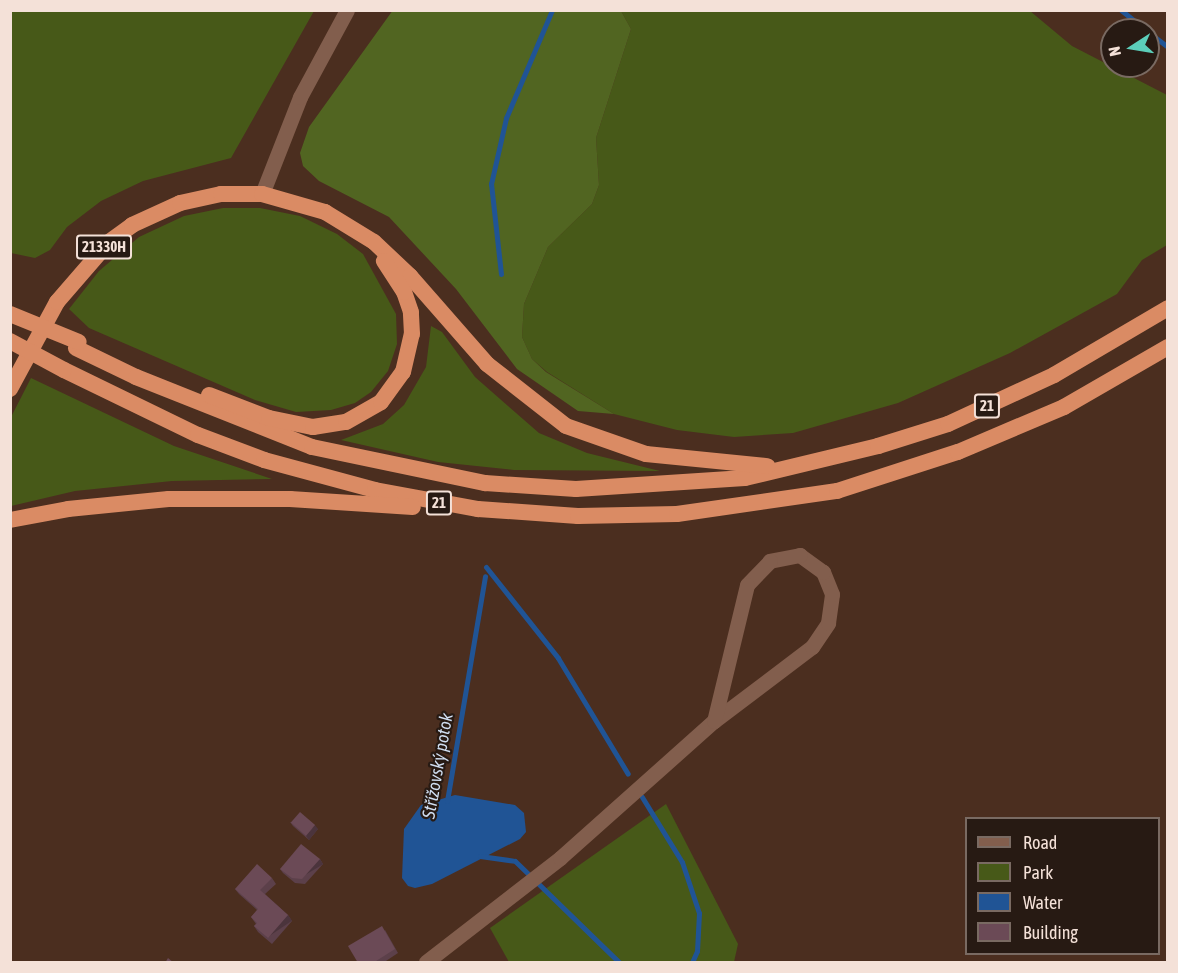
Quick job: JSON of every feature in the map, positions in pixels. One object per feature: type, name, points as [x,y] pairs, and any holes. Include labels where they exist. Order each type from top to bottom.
[{"type":"highway","name":"21330H","points":[[10,389],[57,302],[109,242],[132,225],[180,202],[222,194],[262,194]]},
{"type":"highway","points":[[262,194],[304,203],[344,223]]},
{"type":"highway","name":"21","points":[[77,345],[269,418],[312,427],[346,422],[381,402],[394,387],[410,354],[412,334],[411,312],[389,267],[344,223]]},
{"type":"highway","name":"21","points":[[344,223],[374,242],[410,276],[487,364],[566,426],[646,454],[792,468]]},
{"type":"highway","name":"21","points":[[10,314],[77,345],[136,377],[312,447],[485,483],[576,489],[672,486],[792,468],[948,424],[1091,357],[1167,308]]},
{"type":"highway","name":"21","points":[[10,341],[198,435],[264,460],[375,490],[478,509],[578,516],[677,514],[837,490],[958,452],[1026,425],[1104,386],[1167,347]]},
{"type":"highway","points":[[10,520],[68,509],[169,499],[290,499],[478,509]]},
{"type":"street","points":[[262,194],[300,97],[347,10]]},
{"type":"street","points":[[426,963],[520,886],[560,858],[714,721],[812,647],[828,623],[832,594],[823,572],[800,555],[770,561],[747,585],[714,721]]},
{"type":"green space","points":[[393,10],[621,11],[631,29],[596,138],[599,185],[592,204],[548,247],[524,304],[522,337],[532,359],[546,372],[614,414],[578,411],[517,369],[456,289],[389,217],[319,181],[303,166],[300,153],[309,127]]},
{"type":"green space","points":[[10,11],[314,11],[231,158],[143,181],[101,201],[67,227],[50,250],[35,258],[11,253]]},
{"type":"green space","points":[[621,11],[1030,11],[1072,46],[1100,60],[1100,78],[1134,78],[1167,95],[1167,245],[1142,260],[1117,294],[1010,353],[898,403],[793,433],[734,437],[677,430],[614,414],[547,372],[532,359],[522,337],[524,304],[548,247],[592,204],[599,185],[596,138],[631,29]]},
{"type":"green space","points":[[223,208],[260,208],[300,216],[337,234],[363,254],[396,314],[397,344],[388,371],[371,392],[355,403],[331,410],[296,412],[255,400],[89,328],[69,309],[99,271],[139,237],[184,216]]},
{"type":"green space","points":[[431,326],[442,332],[475,377],[539,433],[587,453],[660,471],[514,470],[438,462],[341,440],[383,424],[404,405],[426,367]]},
{"type":"green space","points":[[31,378],[174,446],[272,479],[172,481],[75,491],[11,506],[11,417]]},
{"type":"green space","points":[[666,804],[738,944],[734,962],[509,962],[490,928]]},
{"type":"water","points":[[455,795],[515,805],[524,813],[526,832],[520,839],[432,884],[415,888],[408,886],[402,878],[404,829],[421,805]]},
{"type":"building","points":[[300,812],[315,825],[306,836],[291,823]]},
{"type":"building","points":[[301,844],[320,859],[302,879],[292,878],[280,869]]},
{"type":"building","points":[[257,864],[272,878],[260,890],[288,915],[268,938],[254,926],[257,923],[251,917],[258,909],[235,889]]},
{"type":"building","points":[[382,926],[395,949],[373,963],[358,963],[348,946]]},
{"type":"waterway","name":"Střížovský potok","points":[[501,274],[491,184],[506,118],[552,10]]},
{"type":"waterway","points":[[1121,10],[1131,18]]},
{"type":"waterway","points":[[1160,41],[1168,47]]},
{"type":"waterway","points":[[486,567],[558,658],[628,774]]},
{"type":"waterway","name":"Střížovský potok","points":[[447,801],[485,576]]},
{"type":"waterway","points":[[642,797],[682,862],[699,913],[697,951],[692,962]]},
{"type":"waterway","name":"Střížovský potok","points":[[480,856],[515,861],[619,962]]}]
